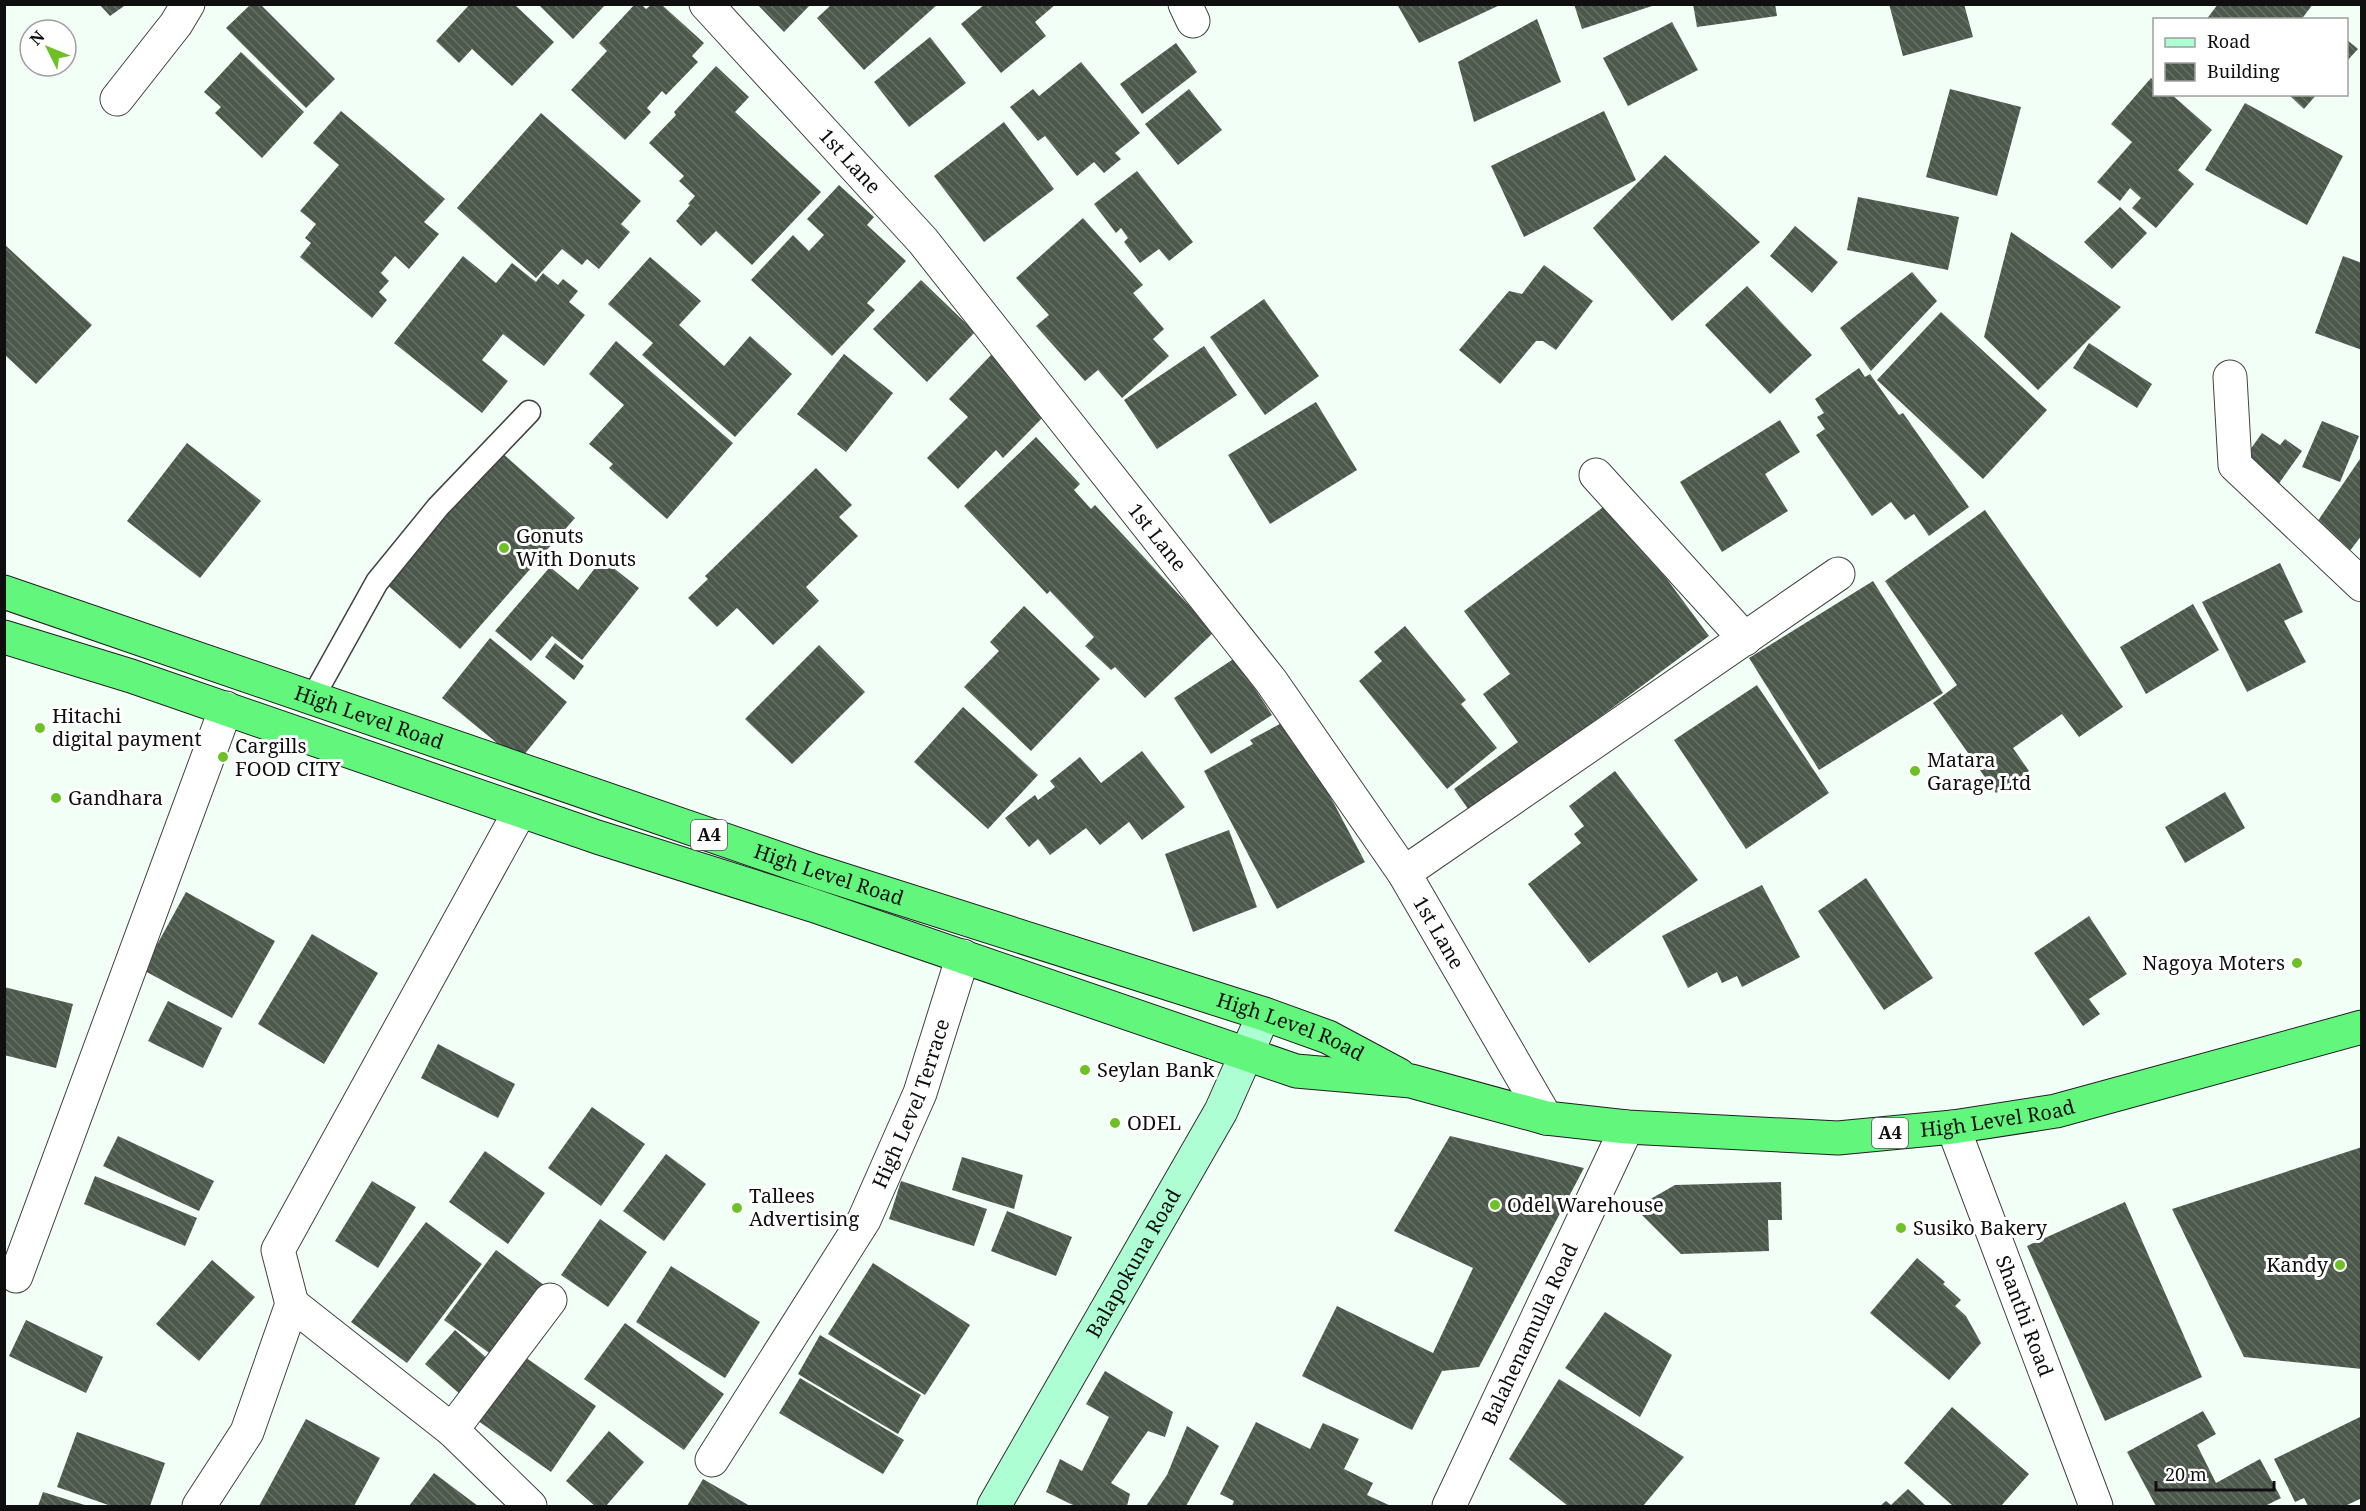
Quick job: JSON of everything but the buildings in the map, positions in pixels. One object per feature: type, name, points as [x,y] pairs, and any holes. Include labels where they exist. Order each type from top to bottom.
[{"type":"highway","name":"High Level Road","points":[[4,592],[815,871],[1264,1014],[1328,1037],[1411,1081]]},
{"type":"highway","name":"High Level Road","points":[[6,638],[226,708],[520,811],[963,956],[1296,1071],[1411,1081],[1546,1118],[1627,1127],[1838,1138],[1953,1127],[2056,1111],[2361,1027]]},
{"type":"main road","name":"Balapokuna Road","points":[[994,1506],[1221,1111],[1264,1014]]},
{"type":"street","points":[[117,99],[176,24],[188,4]]},
{"type":"street","name":"1st Lane","points":[[706,4],[930,250],[1271,681],[1404,873],[1546,1118]]},
{"type":"street","points":[[2230,377],[2235,465],[2361,585]]},
{"type":"street","points":[[1596,475],[1745,639]]},
{"type":"street","points":[[1404,873],[1838,574]]},
{"type":"street","points":[[16,1276],[226,708]]},
{"type":"street","points":[[199,1506],[247,1432],[292,1304],[278,1250],[520,811]]},
{"type":"street","name":"High Level Terrace","points":[[712,1460],[864,1220],[920,1093],[963,956]]},
{"type":"street","name":"Balahenamulla Road","points":[[1449,1506],[1627,1127]]},
{"type":"street","name":"Shanthi Road","points":[[1953,1127],[2096,1506]]},
{"type":"street","points":[[452,1430],[550,1300]]},
{"type":"street","points":[[292,1304],[452,1430],[530,1506]]},
{"type":"lane","points":[[313,698],[377,582],[438,507],[529,412]]},
{"type":"place","name":"Gonuts With Donuts","points":[[504,548]]},
{"type":"place","name":"Hitachi digital payment","points":[[40,728]]},
{"type":"place","name":"Cargills FOOD CITY","points":[[223,757]]},
{"type":"place","name":"Matara Garage Ltd","points":[[1915,771]]},
{"type":"place","name":"Gandhara","points":[[56,798]]},
{"type":"place","name":"Nagoya Moters","points":[[2297,963]]},
{"type":"place","name":"Seylan Bank","points":[[1085,1070]]},
{"type":"place","name":"ODEL","points":[[1115,1123]]},
{"type":"place","name":"Odel Warehouse","points":[[1495,1205]]},
{"type":"place","name":"Tallees Advertising","points":[[737,1208]]},
{"type":"place","name":"Susiko Bakery","points":[[1901,1228]]},
{"type":"place","name":"Kandy","points":[[2340,1265]]}]
